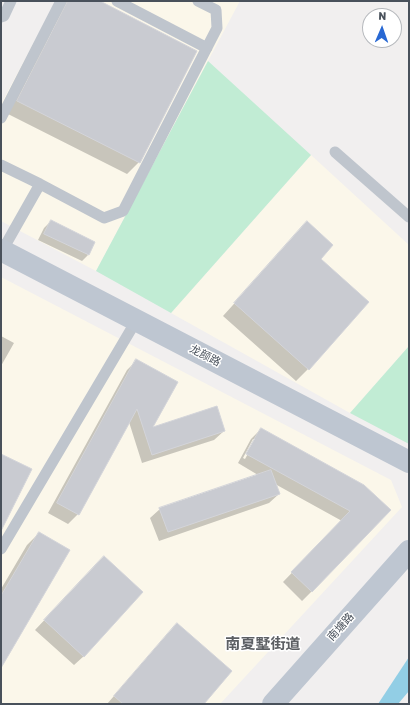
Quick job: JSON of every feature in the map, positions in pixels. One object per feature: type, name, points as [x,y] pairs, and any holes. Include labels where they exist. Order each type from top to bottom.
[{"type":"street","name":"龙颜路","points":[[2,251],[409,462]]},
{"type":"street","name":"南塘路","points":[[273,704],[409,551]]},
{"type":"lane","points":[[1,17],[4,16],[11,1]]},
{"type":"lane","points":[[1,118],[61,1]]},
{"type":"lane","points":[[118,1],[207,48]]},
{"type":"lane","points":[[1,165],[104,218],[123,211],[217,28],[216,10],[198,1]]},
{"type":"lane","points":[[335,152],[409,217]]},
{"type":"lane","points":[[2,251],[40,184]]},
{"type":"lane","points":[[1,548],[136,321]]},
{"type":"shaded area","points":[[56,1],[240,1],[96,271],[1,221],[1,104]]},
{"type":"shaded area","points":[[311,155],[409,245],[409,346],[350,413],[171,313]]},
{"type":"shaded area","points":[[1,277],[391,480],[402,507],[220,704],[1,704]]},
{"type":"green space","points":[[208,61],[311,155],[171,313],[96,271]]},
{"type":"green space","points":[[409,346],[409,444],[350,413]]},
{"type":"water","points":[[409,657],[409,691],[398,704],[378,704]]},
{"type":"building","points":[[68,1],[100,1],[197,51],[140,163],[17,101]]},
{"type":"building","points":[[51,220],[95,242],[89,255],[44,234]]},
{"type":"building","points":[[307,221],[333,245],[321,259],[369,302],[309,370],[234,303]]},
{"type":"building","points":[[136,359],[178,382],[153,427],[217,406],[225,431],[152,455],[137,409],[79,515],[57,503]]},
{"type":"building","points":[[261,428],[364,485],[391,510],[312,592],[291,572],[350,511],[246,454]]},
{"type":"building","points":[[1,454],[32,469],[1,531]]},
{"type":"building","points":[[271,470],[280,494],[168,532],[159,508]]},
{"type":"building","points":[[39,532],[70,550],[1,668],[1,596]]},
{"type":"building","points":[[104,556],[143,592],[84,657],[44,620]]},
{"type":"building","points":[[177,623],[232,671],[204,704],[123,704],[114,696]]},
{"type":"district","name":"南夏墅街道","points":[[263,645]]}]
